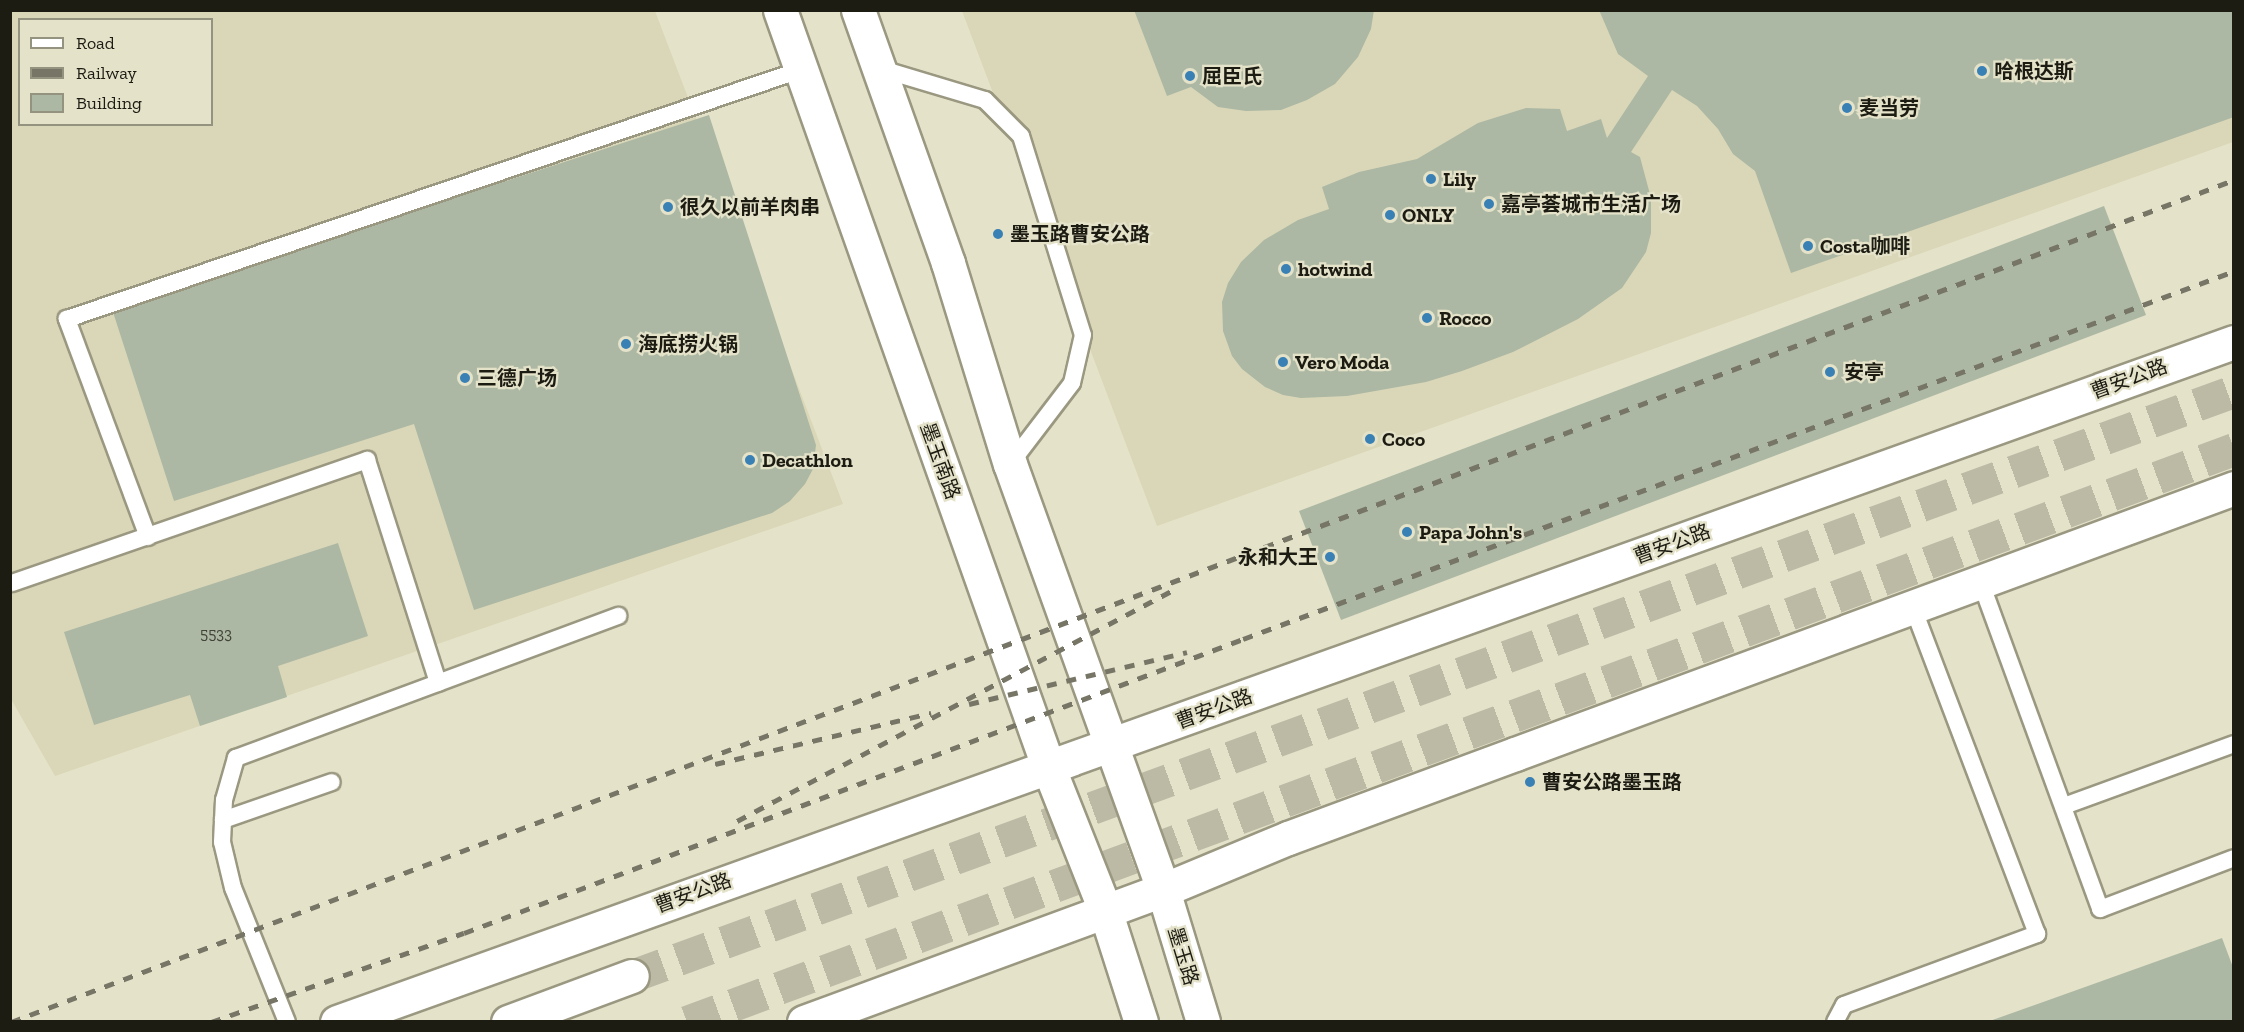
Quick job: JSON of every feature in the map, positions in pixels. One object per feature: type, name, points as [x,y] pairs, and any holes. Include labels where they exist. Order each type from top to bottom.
[{"type":"main road","name":"墨玉南路","points":[[780,10],[1048,766],[1104,910]]},
{"type":"main road","points":[[858,10],[948,263],[1010,464],[1163,890]]},
{"type":"main road","name":"曹安公路","points":[[337,1022],[2234,342]]},
{"type":"main road","points":[[804,1022],[1163,890],[1288,838],[1981,584],[2234,488]]},
{"type":"main road","name":"墨玉路","points":[[1163,890],[1203,1022]]},
{"type":"main road","points":[[1104,910],[1141,1022]]},
{"type":"main road","points":[[508,1022],[632,976]]},
{"type":"lane","points":[[878,68],[985,100],[1021,136],[1083,335],[1072,382],[1010,464]]},
{"type":"lane","points":[[148,537],[68,319],[800,70]]},
{"type":"lane","points":[[12,584],[367,460],[438,683]]},
{"type":"lane","points":[[1981,584],[2100,909],[2234,858]]},
{"type":"lane","points":[[1835,1022],[1844,1005],[2037,934],[1913,608]]},
{"type":"lane","points":[[287,1022],[233,888],[222,842],[224,800],[236,758],[618,616]]},
{"type":"lane","points":[[2064,806],[2234,744]]},
{"type":"lane","points":[[223,820],[332,782]]},
{"type":"shaded area","points":[[10,11],[655,11],[843,504],[55,776],[11,699]]},
{"type":"shaded area","points":[[962,11],[2233,11],[2233,142],[1157,526]]},
{"type":"building","points":[[1134,10],[1374,10],[1371,29],[1358,57],[1335,84],[1307,100],[1281,110],[1246,111],[1218,107],[1191,87],[1167,96]]},
{"type":"building","name":"嘉亭荟城市生活广场","points":[[1599,10],[2234,10],[2234,117],[1791,273],[1755,171],[1733,154],[1718,129],[1697,106],[1672,90],[1631,152],[1640,157],[1651,198],[1651,233],[1646,252],[1622,288],[1578,319],[1513,352],[1462,371],[1426,382],[1347,396],[1301,398],[1283,395],[1265,387],[1242,369],[1232,356],[1223,331],[1222,302],[1228,283],[1241,262],[1264,240],[1298,220],[1329,209],[1322,187],[1359,172],[1417,159],[1478,123],[1526,108],[1560,109],[1567,131],[1601,119],[1607,138],[1648,76],[1618,54]]},
{"type":"building","name":"三德广场","points":[[709,115],[816,445],[813,469],[805,484],[790,501],[772,513],[474,610],[414,424],[174,501],[112,309]]},
{"type":"building","name":"安亭","points":[[2104,206],[2146,315],[1341,620],[1299,511]]},
{"type":"building","points":[[338,543],[368,636],[278,666],[287,697],[200,726],[190,695],[94,725],[64,632]]},
{"type":"building","points":[[2222,938],[2234,970],[2234,1022],[1987,1022]]},
{"type":"tunnel","points":[[632,976],[2234,391]]},
{"type":"tunnel","points":[[687,1022],[2234,449]]},
{"type":"railway","points":[[11,1022],[2234,180]]},
{"type":"railway","points":[[211,1022],[464,933],[1243,639],[2234,271]]},
{"type":"railway","points":[[737,821],[1174,590]]},
{"type":"railway","points":[[969,704],[1187,652]]},
{"type":"railway","points":[[715,764],[931,713]]},
{"type":"place","name":"哈根达斯","points":[[1982,71]]},
{"type":"place","name":"屈臣氏","points":[[1190,76]]},
{"type":"place","name":"麦当劳","points":[[1847,108]]},
{"type":"place","name":"Lily","points":[[1431,179]]},
{"type":"place","name":"嘉亭荟城市生活广场","points":[[1489,204]]},
{"type":"place","name":"很久以前羊肉串","points":[[668,207]]},
{"type":"place","name":"ONLY","points":[[1390,215]]},
{"type":"place","name":"墨玉路曹安公路","points":[[998,234]]},
{"type":"place","name":"Costa咖啡","points":[[1808,246]]},
{"type":"place","name":"hotwind","points":[[1286,269]]},
{"type":"place","name":"Rocco","points":[[1427,318]]},
{"type":"place","name":"海底捞火锅","points":[[626,344]]},
{"type":"place","name":"Vero Moda","points":[[1283,362]]},
{"type":"place","name":"安亭","points":[[1830,372]]},
{"type":"place","name":"三德广场","points":[[465,378]]},
{"type":"place","name":"Coco","points":[[1370,439]]},
{"type":"place","name":"Decathlon","points":[[750,460]]},
{"type":"place","name":"Papa John's","points":[[1407,532]]},
{"type":"place","name":"永和大王","points":[[1330,557]]},
{"type":"place","name":"曹安公路墨玉路","points":[[1530,782]]}]
